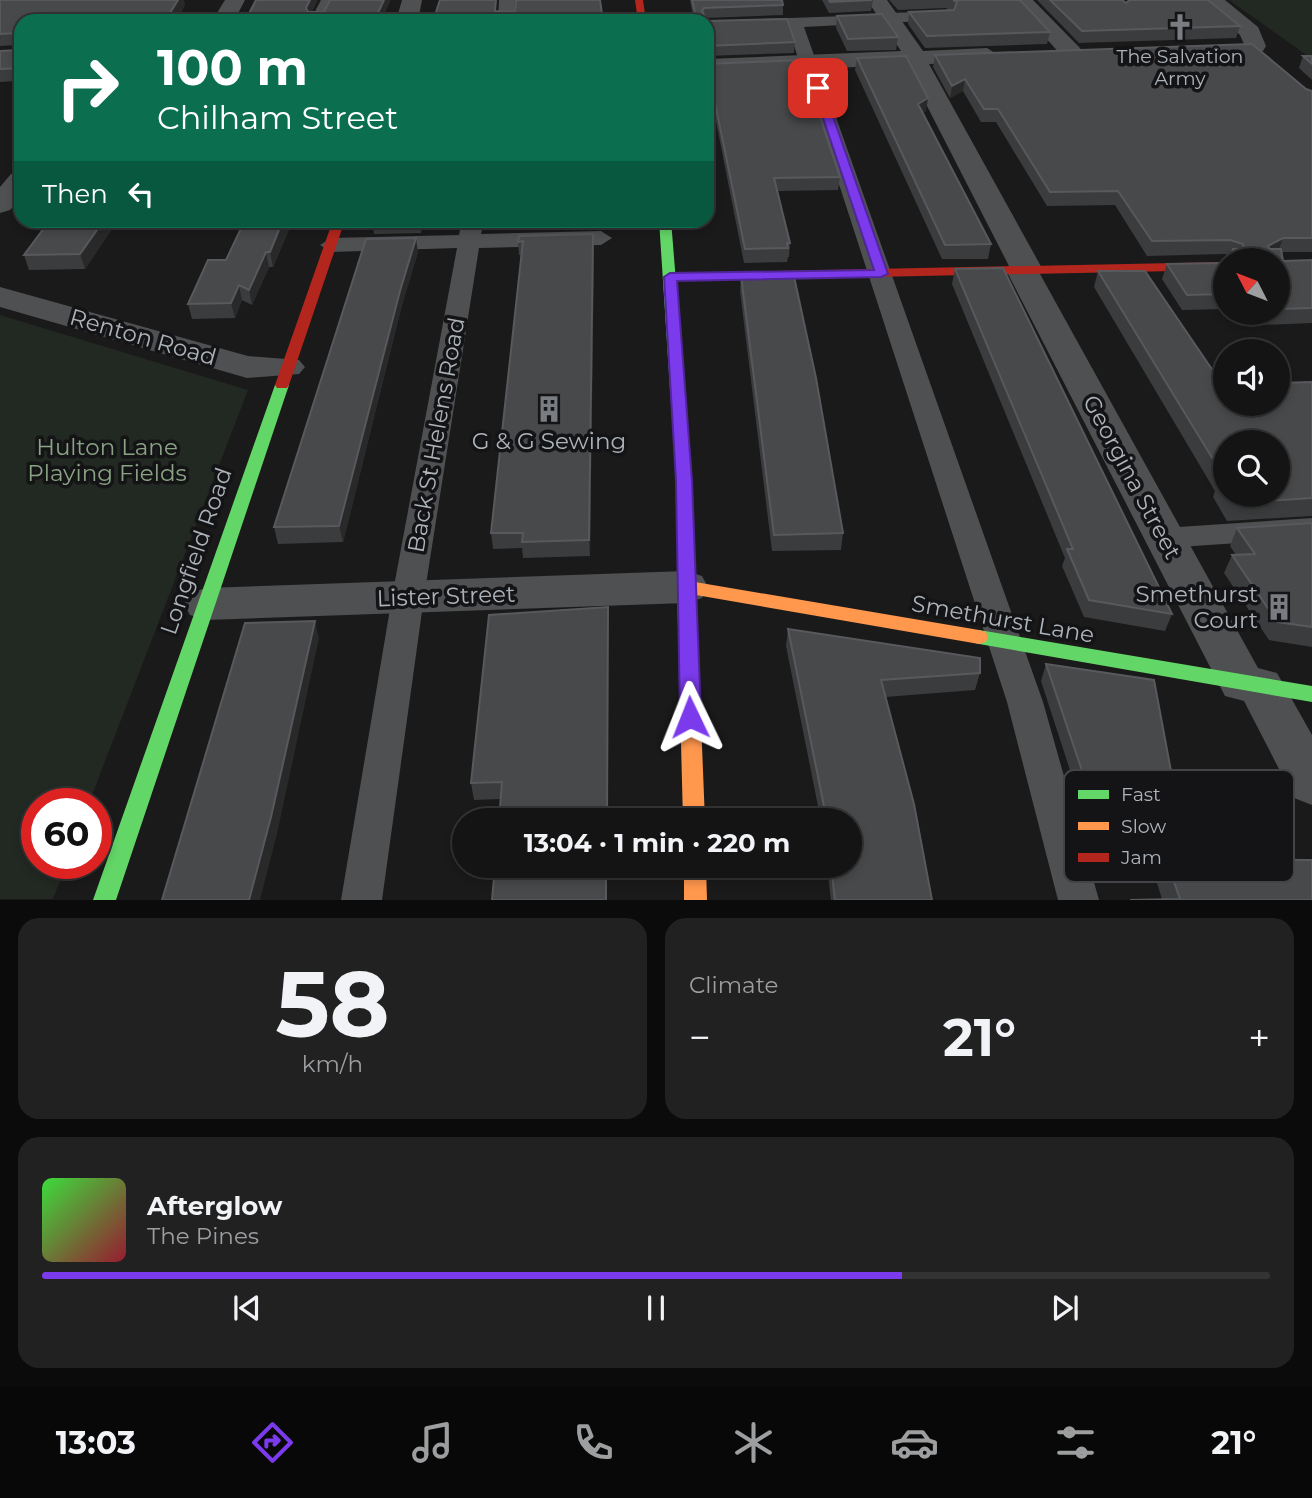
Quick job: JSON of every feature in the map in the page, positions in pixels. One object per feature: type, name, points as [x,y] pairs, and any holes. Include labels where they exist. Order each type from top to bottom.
[{"type":"street","points":[[1021,0],[1072,52]]},
{"type":"street","points":[[1212,0],[1250,32],[1255,46],[1274,63]]},
{"type":"street","name":"Georgina Street","points":[[886,12],[915,58],[1164,538],[1312,783]]},
{"type":"street","points":[[1228,47],[1255,46]]},
{"type":"street","points":[[1038,54],[1098,52]]},
{"type":"street","points":[[714,66],[1011,55]]},
{"type":"street","points":[[0,204],[14,188]]},
{"type":"street","name":"Longfield Road","points":[[104,900],[336,228]]},
{"type":"street","points":[[666,228],[684,481],[694,808]]},
{"type":"street","points":[[670,277],[1213,266]]},
{"type":"street","name":"Renton Road","points":[[0,297],[247,366],[287,368]]},
{"type":"street","name":"Lister Street","points":[[206,604],[686,587]]},
{"type":"street","name":"Smethurst Lane","points":[[686,587],[1312,694]]},
{"type":"street","points":[[695,878],[696,900]]},
{"type":"lane","points":[[714,25],[794,22],[886,12],[946,16]]},
{"type":"lane","points":[[794,22],[1006,643],[1064,847]]},
{"type":"lane","points":[[331,244],[471,231],[601,238]]},
{"type":"lane","name":"Back St Helens Road","points":[[361,900],[408,597],[471,231]]},
{"type":"lane","points":[[1164,538],[1312,528]]},
{"type":"lane","points":[[1074,882],[1079,900]]},
{"type":"green space","points":[[1229,0],[1312,0],[1312,59]]},
{"type":"green space","name":"Hulton Lane Playing Fields","points":[[0,315],[248,390],[95,788],[21,788],[21,879],[61,879],[53,899],[0,899]]},
{"type":"building","points":[[0,0],[178,0],[169,14],[14,14],[14,33],[0,34]]},
{"type":"building","points":[[256,0],[310,0],[306,8],[308,12],[324,12],[330,0],[384,0],[377,14],[249,14]]},
{"type":"building","points":[[440,0],[496,0],[495,11],[515,12],[516,0],[600,0],[602,14],[481,14],[435,14]]},
{"type":"building","points":[[692,0],[782,0],[783,5],[704,8],[704,14],[695,14]]},
{"type":"building","points":[[829,0],[872,0],[830,2]]},
{"type":"building","points":[[953,0],[1020,0],[1050,32],[927,36],[909,12],[954,10],[957,2]]},
{"type":"building","points":[[1050,0],[1122,0],[1126,3],[1130,0],[1208,0],[1240,26],[1082,31]]},
{"type":"building","points":[[882,14],[898,37],[848,39],[837,16]]},
{"type":"building","points":[[787,19],[795,42],[714,46],[714,21]]},
{"type":"building","points":[[1252,44],[1306,89],[1312,91],[1312,238],[1283,238],[1268,246],[1269,248],[1244,248],[1243,244],[1230,240],[1152,241],[1118,191],[1050,192],[998,109],[984,109],[965,79],[952,86],[935,55]]},
{"type":"building","points":[[14,50],[14,68],[0,69],[0,51]]},
{"type":"building","points":[[906,56],[928,98],[918,104],[991,244],[945,245],[857,58]]},
{"type":"building","points":[[1303,56],[1312,56],[1312,64]]},
{"type":"building","points":[[801,60],[840,177],[774,178],[790,243],[787,243],[788,248],[745,249],[714,98],[714,64]]},
{"type":"building","points":[[44,228],[98,228],[80,254],[24,255]]},
{"type":"building","points":[[241,228],[280,228],[249,290],[239,285],[231,303],[188,304],[208,260],[226,260]]},
{"type":"building","points":[[593,234],[589,540],[522,542],[523,533],[491,533],[523,241],[518,242],[519,236]]},
{"type":"building","points":[[416,238],[339,526],[274,527],[366,239]]},
{"type":"building","points":[[1312,260],[1312,308],[1290,309],[1290,261]]},
{"type":"building","points":[[1213,263],[1213,294],[1187,295],[1167,264]]},
{"type":"building","points":[[1003,268],[1172,614],[1089,600],[1067,549],[1073,549],[955,269]]},
{"type":"building","points":[[1098,271],[1145,271],[1213,371],[1213,416],[1290,416],[1290,383],[1312,382],[1312,498],[1290,499],[1290,430],[1213,430],[1213,459]]},
{"type":"building","points":[[793,272],[816,378],[843,533],[774,535],[741,276],[750,276],[749,273]]},
{"type":"building","name":"Smethurst Court","points":[[1312,523],[1312,627],[1277,622],[1232,555],[1255,554],[1237,528]]},
{"type":"building","points":[[608,607],[607,808],[500,808],[502,782],[471,783],[489,615]]},
{"type":"building","points":[[315,621],[271,817],[249,900],[162,900],[245,623]]},
{"type":"building","points":[[788,629],[980,658],[980,673],[881,680],[914,804],[932,900],[835,900],[832,878],[862,878],[862,808],[824,808]]},
{"type":"building","points":[[1046,664],[1154,680],[1171,770],[1082,770]]},
{"type":"building","points":[[1294,860],[1312,860],[1312,900],[1130,900],[1180,899],[1174,882],[1294,882]]},
{"type":"building","points":[[494,878],[606,878],[606,900],[492,900]]},
{"type":"traffic: fast","points":[[666,228],[684,480],[687,584]]},
{"type":"traffic: fast","points":[[104,900],[282,385]]},
{"type":"traffic: fast","points":[[979,637],[1312,694]]},
{"type":"traffic: slow","points":[[687,584],[694,808]]},
{"type":"traffic: slow","points":[[686,587],[979,637]]},
{"type":"traffic: slow","points":[[695,878],[696,900]]},
{"type":"traffic: jam","points":[[639,0],[641,14]]},
{"type":"traffic: jam","points":[[282,385],[336,228]]},
{"type":"traffic: jam","points":[[670,277],[1213,266]]},
{"type":"place","name":"The Salvation Army","points":[[1180,27]]},
{"type":"place","name":"G & G Sewing","points":[[549,409]]},
{"type":"place","name":"Smethurst Court","points":[[1279,607]]},
{"type":"route","points":[[690,717],[684,481],[670,277],[881,274],[818,88]]}]
